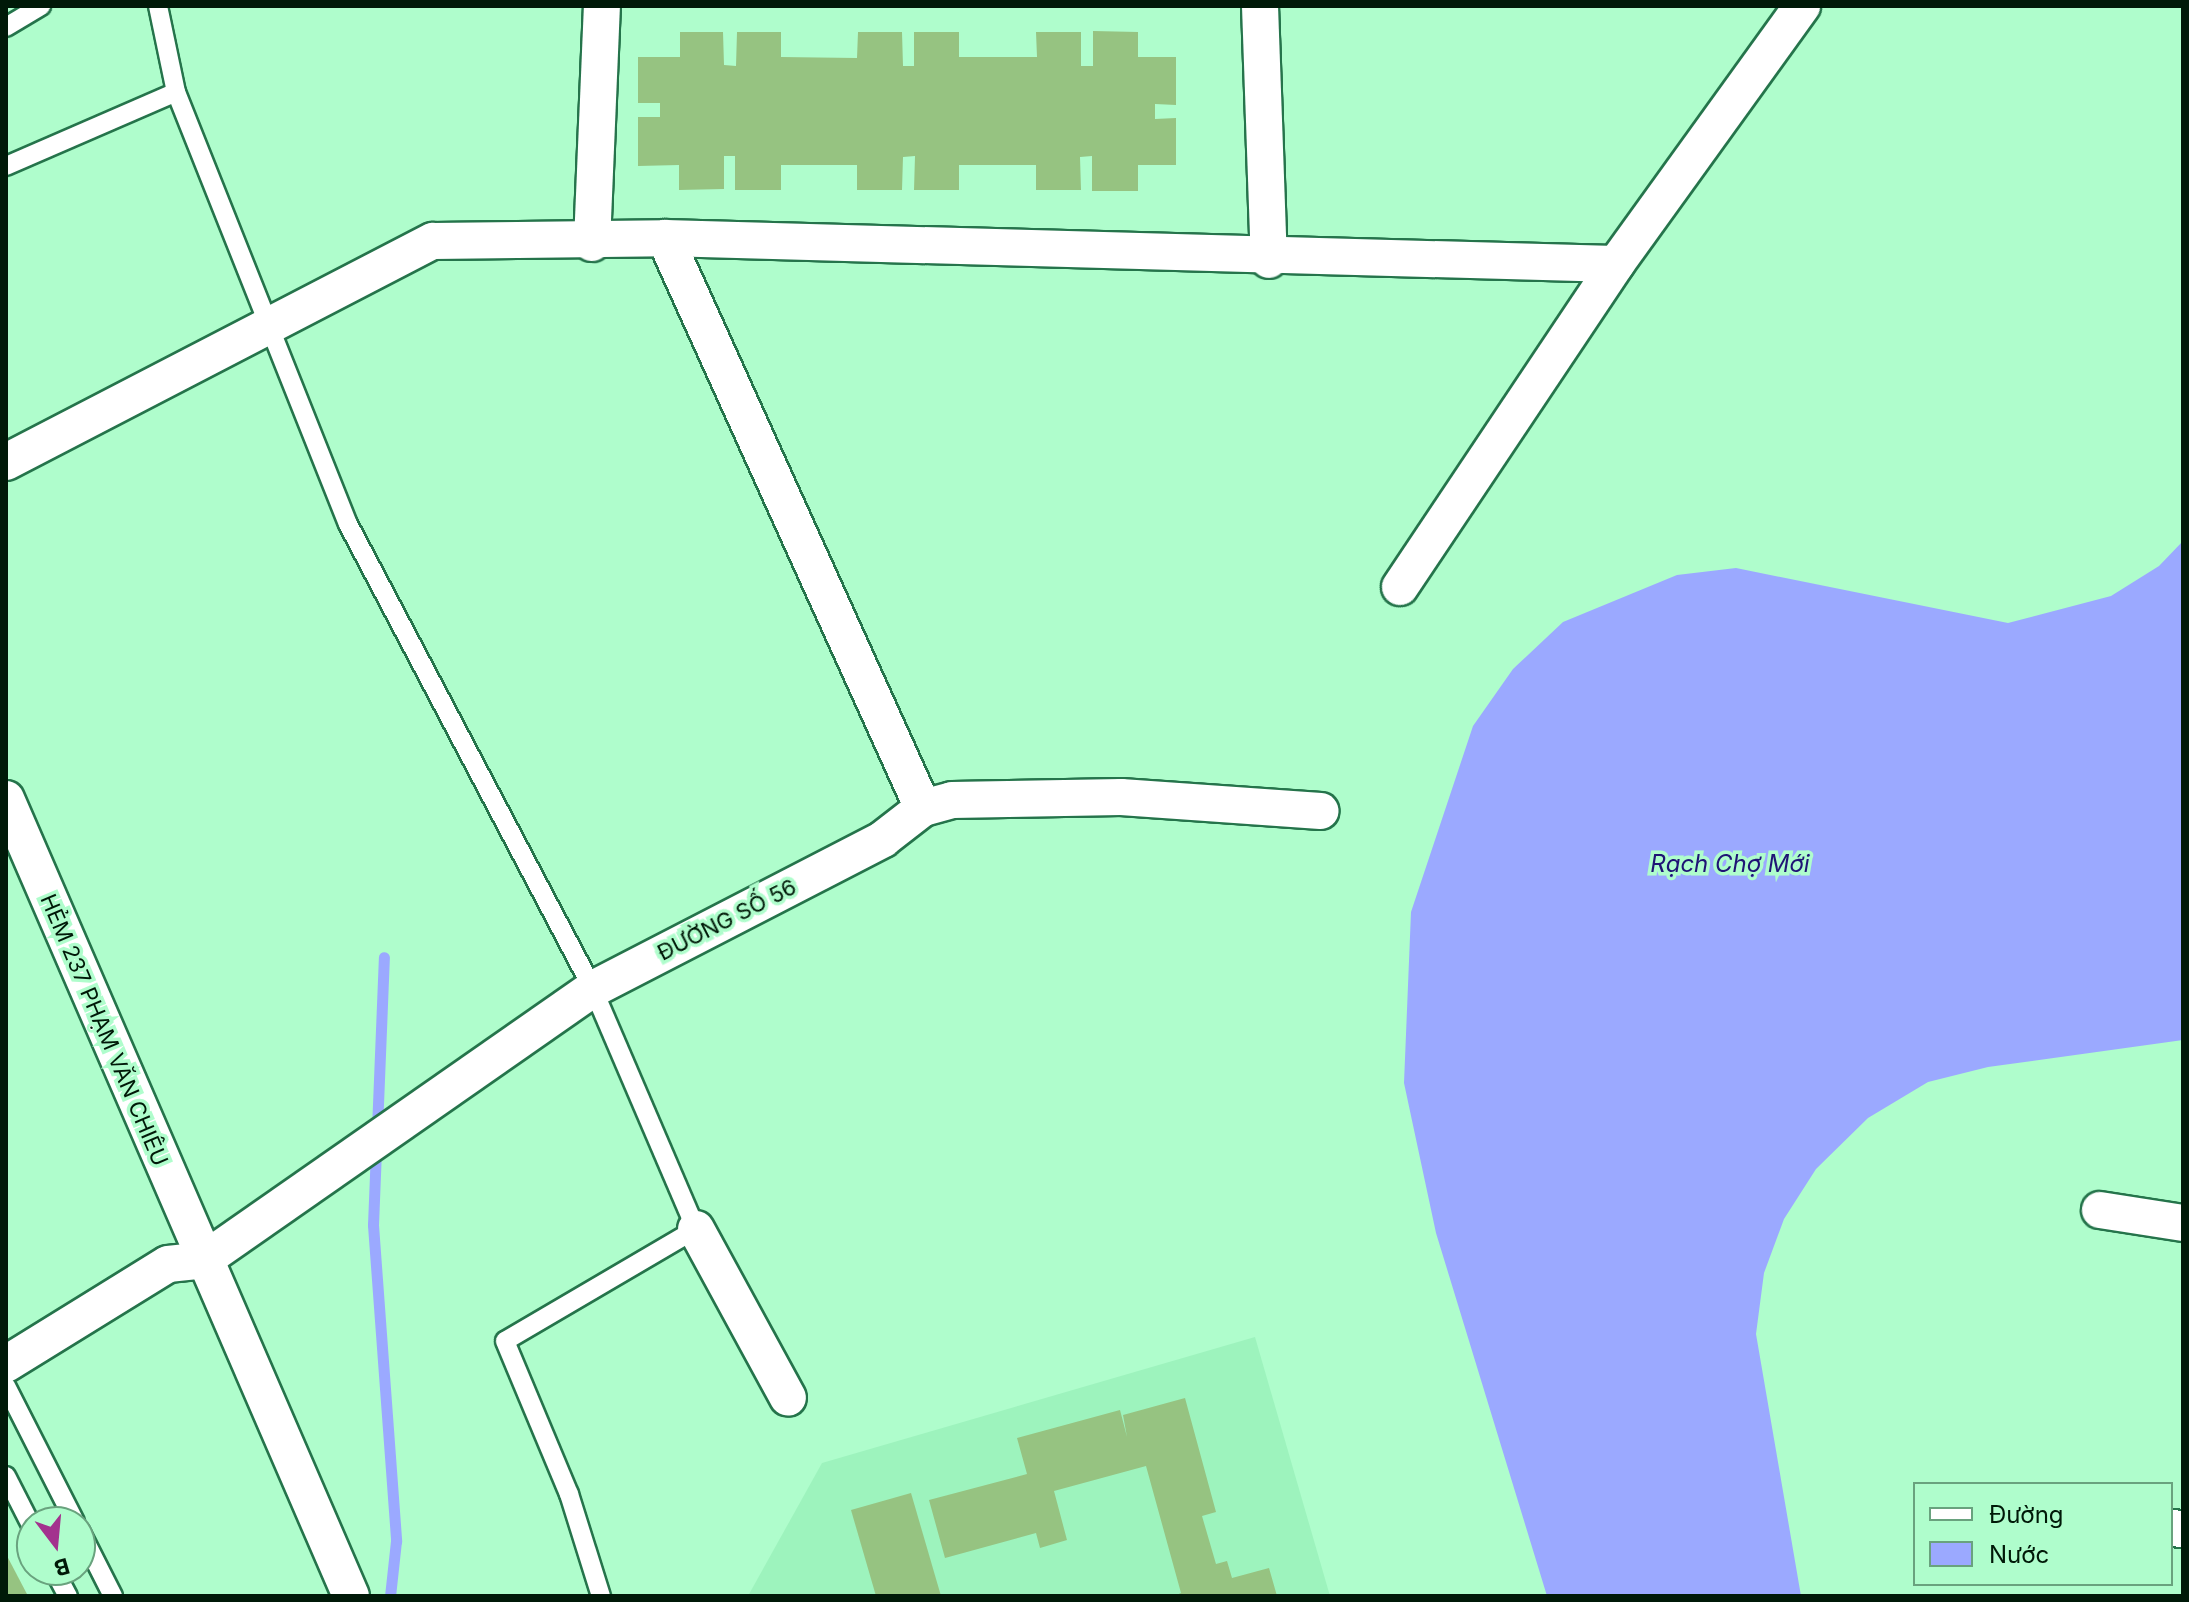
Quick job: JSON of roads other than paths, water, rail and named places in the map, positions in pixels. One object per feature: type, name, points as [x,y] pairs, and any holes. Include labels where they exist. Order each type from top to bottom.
[{"type":"street","points":[[592,243],[602,6]]},
{"type":"street","points":[[1260,6],[1269,260]]},
{"type":"street","points":[[1400,587],[1616,264],[1802,6]]},
{"type":"street","points":[[665,238],[923,808]]},
{"type":"street","points":[[6,462],[433,241],[592,243],[665,238],[1269,260],[1616,264]]},
{"type":"street","name":"ĐƯỜNG SỐ 56","points":[[204,1260],[593,989],[883,839],[923,808],[952,800],[1121,797],[1321,811]]},
{"type":"street","name":"HẺM 237 PHẠM VĂN CHIÊU","points":[[6,799],[351,1596]]},
{"type":"street","points":[[2100,1210],[2183,1223]]},
{"type":"street","points":[[696,1229],[788,1398]]},
{"type":"street","points":[[8,1363],[168,1264],[204,1260]]},
{"type":"lane","points":[[6,27],[41,6]]},
{"type":"lane","points":[[158,6],[176,92],[348,524],[593,989],[696,1229],[505,1341],[569,1494],[601,1596]]},
{"type":"lane","points":[[6,166],[176,92]]},
{"type":"lane","points":[[8,1363],[68,1506]]},
{"type":"lane","points":[[6,1476],[21,1506]]},
{"type":"lane","points":[[96,1563],[113,1596]]},
{"type":"water","name":"Rạch Chợ Mới","points":[[2183,541],[2183,1040],[1988,1067],[1928,1082],[1868,1118],[1816,1169],[1784,1219],[1764,1273],[1756,1334],[1801,1596],[1547,1596],[1436,1233],[1404,1083],[1411,912],[1473,726],[1513,669],[1563,622],[1677,575],[1736,568],[2008,623],[2111,596],[2159,566]]},
{"type":"waterway","points":[[377,1129],[384,957]]},
{"type":"waterway","points":[[376,1150],[373,1225],[396,1541],[390,1596]]}]
